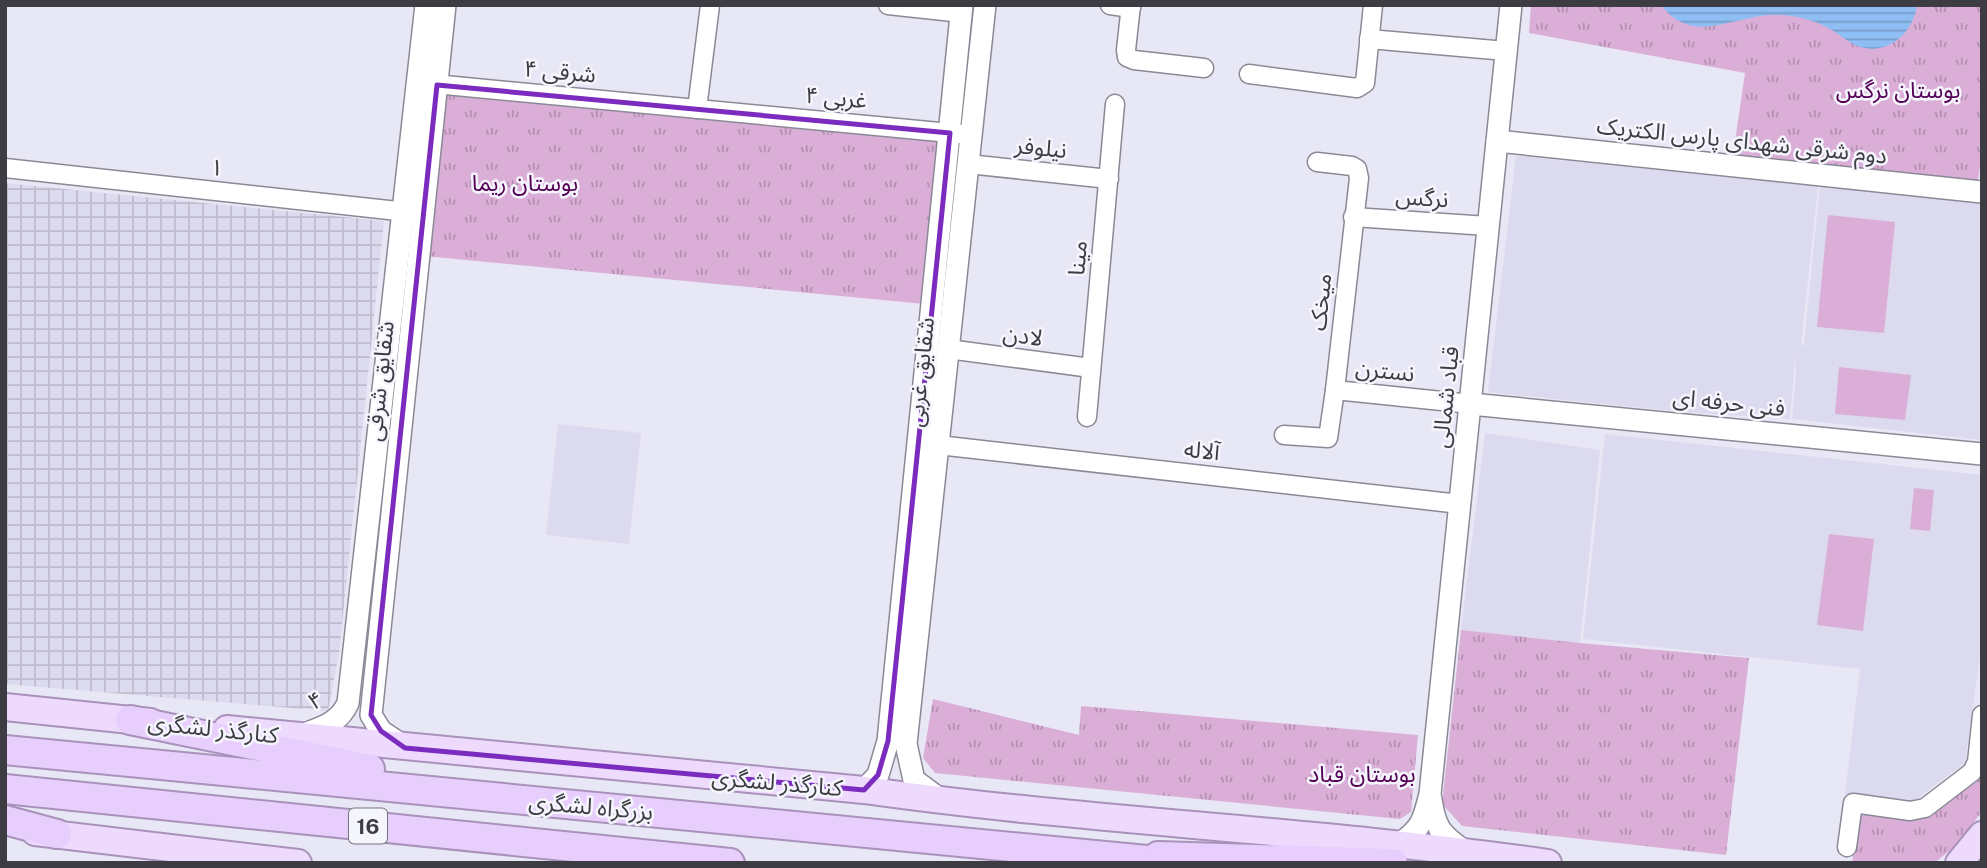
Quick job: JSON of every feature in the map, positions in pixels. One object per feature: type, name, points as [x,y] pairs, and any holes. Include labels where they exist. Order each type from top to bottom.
[{"type":"highway","points":[[130,720],[527,800]]},
{"type":"highway","name":"بزرگراه لشگری","points":[[5,750],[1178,863]]},
{"type":"highway","name":"بزرگراه لشگری","points":[[5,789],[730,863]]},
{"type":"highway","points":[[5,820],[57,834]]},
{"type":"highway","points":[[1103,855],[1396,853]]},
{"type":"main road","name":"کنارگذر لشگری","points":[[5,707],[405,748],[864,790],[1396,853],[1462,850],[1548,863]]},
{"type":"main road","points":[[5,829],[299,863]]},
{"type":"main road","points":[[1959,863],[1982,835]]},
{"type":"street","name":"شقایق شرقی","points":[[405,748],[381,731],[371,715],[427,84],[426,5]]},
{"type":"street","name":"شقایق شرقی","points":[[427,84],[445,5]]},
{"type":"street","points":[[697,109],[710,5]]},
{"type":"street","points":[[888,5],[962,9]]},
{"type":"street","name":"شقایق غربی","points":[[920,517],[938,445],[985,5]]},
{"type":"street","points":[[1110,5],[1131,7],[1126,50],[1128,57],[1134,60],[1204,68]]},
{"type":"street","points":[[1249,74],[1357,88],[1362,86],[1365,83],[1373,5]]},
{"type":"street","name":"قباد شمالی","points":[[1430,794],[1511,5]]},
{"type":"street","name":"شقایق غربی","points":[[897,742],[920,517],[962,9]]},
{"type":"street","points":[[1369,39],[1506,51]]},
{"type":"street","name":"۴ شرقی","points":[[427,84],[697,109]]},
{"type":"street","name":"مینا","points":[[1087,417],[1115,104]]},
{"type":"street","name":"۴ غربی","points":[[697,109],[971,135]]},
{"type":"street","name":"دوم شرقی شهدای پارس الکتریک","points":[[1497,141],[1982,192]]},
{"type":"street","name":"میخک","points":[[1284,435],[1328,438],[1335,390],[1359,178],[1357,169],[1352,166],[1317,162]]},
{"type":"street","name":"نیلوفر","points":[[968,164],[1109,179]]},
{"type":"street","name":"۱","points":[[5,169],[414,213]]},
{"type":"street","name":"شقایق شرقی","points":[[348,703],[414,213]]},
{"type":"street","name":"نرگس","points":[[1353,217],[1488,226]]},
{"type":"street","name":"لادن","points":[[948,349],[1091,368]]},
{"type":"street","name":"نسترن","points":[[1335,390],[1471,404]]},
{"type":"street","name":"فنی حرفه ای","points":[[1471,404],[1982,454]]},
{"type":"street","name":"آلاله","points":[[938,445],[1460,504]]},
{"type":"street","name":"۴","points":[[299,736],[343,715],[348,703]]},
{"type":"street","points":[[1847,847],[1853,803],[1910,811],[1925,808],[1972,772],[1977,762],[1982,715]]},
{"type":"street","points":[[864,790],[878,775],[897,742]]},
{"type":"street","points":[[897,742],[914,780],[942,801]]},
{"type":"street","points":[[1430,794],[1434,820],[1439,829],[1462,850]]},
{"type":"street","points":[[1396,853],[1419,829],[1430,794]]},
{"type":"highlighted area","points":[[437,85],[950,133],[888,741],[878,775],[864,790],[405,748],[381,731],[371,715]]},
{"type":"shaded area","points":[[1516,156],[1818,186],[1801,345],[1804,345],[1820,185],[1982,202],[1982,440],[1792,419],[1795,356],[1790,419],[1684,412],[1488,392]]},
{"type":"shaded area","points":[[5,183],[384,221],[339,653],[328,711],[5,684]]},
{"type":"shaded area","points":[[558,424],[641,433],[629,544],[546,535]]},
{"type":"shaded area","points":[[1485,433],[1600,450],[1580,643],[1461,630]]},
{"type":"shaded area","points":[[1605,434],[1982,475],[1982,643],[1965,763],[1910,804],[1845,794],[1860,669],[1583,639]]},
{"type":"green space","name":"بوستان نرگس","points":[[1531,5],[1982,5],[1982,151],[1978,181],[1733,155],[1745,73],[1529,33]]},
{"type":"green space","name":"بوستان ریما","points":[[444,90],[955,142],[935,305],[425,256]]},
{"type":"green space","points":[[1828,215],[1895,222],[1884,333],[1817,327]]},
{"type":"green space","points":[[1839,367],[1911,375],[1905,420],[1835,414]]},
{"type":"green space","points":[[1914,488],[1934,490],[1930,531],[1910,529]]},
{"type":"green space","points":[[1829,534],[1874,539],[1863,631],[1817,625]]},
{"type":"green space","points":[[1461,630],[1749,658],[1726,855],[1462,826],[1442,804]]},
{"type":"green space","name":"بوستان قباد","points":[[933,699],[1079,735],[1081,706],[1418,735],[1411,812],[1400,819],[935,773],[923,758]]},
{"type":"green space","points":[[1982,759],[1982,811],[1960,842],[1947,853],[1934,863],[1852,863],[1860,807],[1912,814]]},
{"type":"water","points":[[1661,5],[1917,5],[1910,26],[1896,41],[1887,46],[1866,48],[1855,45],[1826,27],[1801,18],[1765,16],[1702,27],[1688,25],[1674,18]]}]
